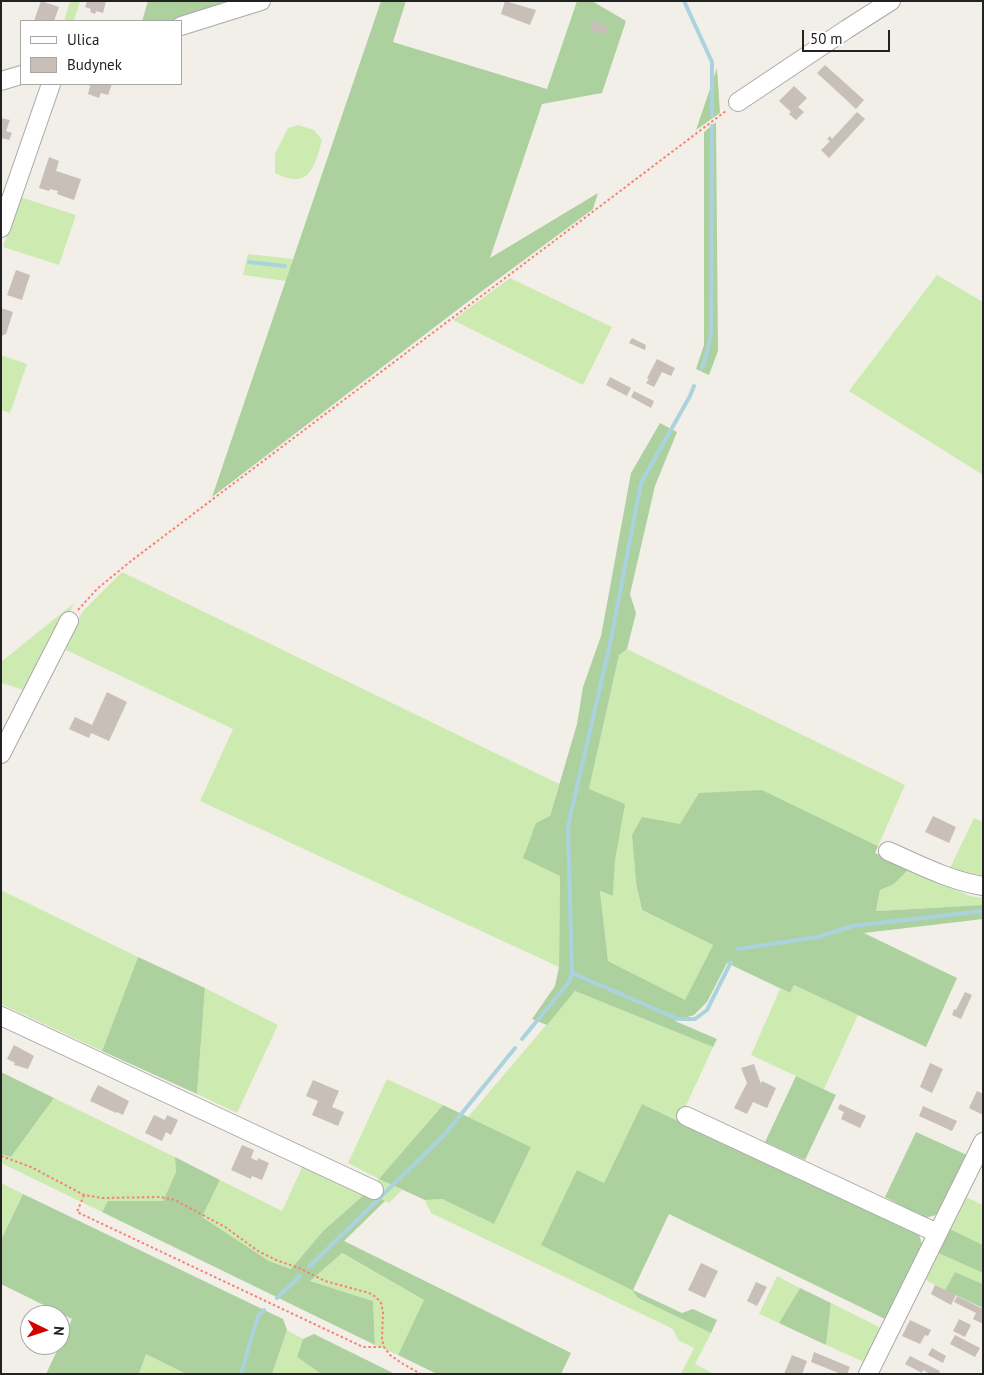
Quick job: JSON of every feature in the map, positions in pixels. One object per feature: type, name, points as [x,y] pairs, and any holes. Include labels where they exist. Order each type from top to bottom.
[{"type":"street","points":[[182,26],[261,1]]},
{"type":"street","points":[[738,102],[890,1]]},
{"type":"street","points":[[1,81],[20,75]]},
{"type":"street","points":[[1,228],[51,85]]},
{"type":"street","points":[[4,742],[69,622]]},
{"type":"street","points":[[888,851],[940,874],[970,884],[983,886]]},
{"type":"street","points":[[1,1016],[374,1190]]},
{"type":"street","points":[[686,1116],[937,1234]]},
{"type":"street","points":[[868,1374],[983,1142]]},
{"type":"path","points":[[69,622],[97,589],[131,561],[738,102]]},
{"type":"path","points":[[1,1156],[31,1166],[84,1195],[102,1198],[161,1197],[175,1200],[225,1227],[258,1251],[276,1260],[299,1268],[325,1281],[369,1293],[381,1303],[384,1347],[390,1355],[421,1374]]},
{"type":"path","points":[[84,1195],[77,1212],[363,1347],[384,1347]]},
{"type":"green space","points":[[70,1],[80,1],[74,20],[64,20]]},
{"type":"green space","points":[[148,1],[224,1],[223,6],[180,20],[142,20]]},
{"type":"green space","points":[[381,1],[406,1],[393,42],[547,89],[577,1],[592,1],[626,21],[602,93],[542,104],[490,258],[598,193],[593,209],[478,294],[212,497]]},
{"type":"green space","points":[[717,68],[720,113],[696,130]]},
{"type":"green space","points":[[716,122],[718,351],[709,375],[696,369],[704,345],[704,132]]},
{"type":"green space","points":[[298,125],[314,130],[322,140],[313,168],[308,174],[303,178],[286,178],[275,173],[275,154],[288,128]]},
{"type":"green space","points":[[20,197],[76,215],[59,265],[3,247]]},
{"type":"green space","points":[[248,254],[293,259],[286,281],[243,275]]},
{"type":"green space","points":[[937,275],[983,302],[983,475],[849,391]]},
{"type":"green space","points":[[510,278],[612,327],[583,385],[453,320]]},
{"type":"green space","points":[[1,355],[27,364],[10,413],[1,410]]},
{"type":"green space","points":[[660,423],[677,432],[655,486],[630,594],[636,613],[627,649],[619,655],[589,789],[625,804],[615,860],[613,896],[600,891],[608,961],[685,1000],[713,945],[642,910],[636,883],[632,835],[642,817],[680,824],[699,793],[762,790],[878,846],[875,853],[909,869],[894,884],[880,890],[876,911],[983,905],[983,919],[864,933],[957,978],[926,1047],[794,985],[790,993],[727,963],[707,1002],[694,1015],[675,1021],[717,1039],[713,1047],[575,991],[547,1025],[532,1019],[555,986],[559,967],[560,876],[523,858],[536,823],[550,816],[577,724],[583,687],[601,636],[631,473]]},
{"type":"green space","points":[[122,572],[559,784],[550,816],[560,875],[559,967],[200,801],[233,729],[66,650],[67,646],[61,644],[84,610]]},
{"type":"green space","points":[[74,603],[31,692],[1,683],[1,662]]},
{"type":"green space","points":[[627,649],[905,785],[878,846],[762,790],[680,824],[632,835],[636,883],[642,910],[713,945],[685,1001],[608,961],[600,891],[613,896],[615,860],[589,789],[619,654]]},
{"type":"green space","points":[[974,818],[983,822],[983,880],[970,877],[950,868]]},
{"type":"green space","points":[[909,869],[970,896],[983,898],[983,905],[876,911],[880,890],[894,884]]},
{"type":"green space","points":[[1,890],[138,957],[102,1051],[1,1004]]},
{"type":"green space","points":[[138,957],[205,988],[197,1094],[102,1051]]},
{"type":"green space","points":[[794,985],[858,1015],[824,1089],[751,1055],[780,989],[790,993]]},
{"type":"green space","points":[[205,988],[278,1025],[237,1113],[197,1094]]},
{"type":"green space","points":[[575,991],[713,1047],[679,1121],[642,1104],[604,1183],[577,1170],[638,1298],[711,1333],[695,1364],[714,1374],[681,1374],[694,1348],[678,1340],[673,1329],[431,1213],[425,1200],[442,1199],[494,1224],[531,1147],[468,1117]]},
{"type":"green space","points":[[1,1072],[54,1098],[11,1157],[1,1154]]},
{"type":"green space","points":[[796,1076],[836,1095],[805,1160],[765,1142]]},
{"type":"green space","points":[[387,1079],[443,1105],[380,1179],[402,1190],[389,1203],[367,1192],[323,1231],[292,1269],[269,1261],[202,1217],[220,1180],[282,1211],[304,1163],[374,1187],[379,1179],[348,1163]]},
{"type":"green space","points":[[54,1098],[175,1157],[176,1172],[163,1201],[108,1201],[102,1212],[1,1163],[1,1154],[12,1156]]},
{"type":"green space","points":[[642,1104],[919,1234],[922,1245],[885,1319],[669,1214],[633,1290],[682,1313],[693,1309],[717,1320],[711,1333],[638,1298],[632,1290],[541,1245],[577,1170],[604,1183]]},
{"type":"green space","points":[[443,1105],[531,1147],[494,1224],[442,1199],[425,1200],[379,1179]]},
{"type":"green space","points":[[916,1132],[967,1155],[936,1215],[925,1218],[885,1197]]},
{"type":"green space","points":[[175,1157],[220,1180],[202,1217],[269,1261],[291,1269],[323,1231],[367,1192],[385,1201],[344,1241],[571,1353],[561,1374],[437,1374],[398,1355],[424,1300],[342,1253],[310,1281],[373,1301],[375,1345],[102,1212],[108,1201],[163,1201],[176,1172]]},
{"type":"green space","points":[[1,1183],[23,1194],[1,1240]]},
{"type":"green space","points":[[23,1194],[283,1319],[287,1330],[272,1374],[186,1374],[146,1354],[139,1374],[46,1374],[55,1355],[70,1355],[70,1323],[72,1319],[70,1318],[70,1305],[44,1305],[1,1284],[1,1240]]},
{"type":"green space","points":[[964,1196],[983,1205],[983,1245],[948,1228]]},
{"type":"green space","points":[[948,1228],[983,1245],[983,1273],[936,1252]]},
{"type":"green space","points":[[936,1252],[983,1273],[983,1284],[955,1272],[945,1290],[924,1279]]},
{"type":"green space","points":[[341,1253],[424,1300],[398,1355],[375,1345],[373,1301],[310,1281]]},
{"type":"green space","points":[[955,1272],[983,1284],[983,1308],[945,1290]]},
{"type":"green space","points":[[777,1276],[800,1288],[779,1323],[759,1314]]},
{"type":"green space","points":[[800,1288],[831,1303],[826,1345],[779,1323]]},
{"type":"green space","points":[[831,1303],[881,1328],[864,1362],[826,1345]]},
{"type":"green space","points":[[287,1330],[303,1339],[297,1357],[321,1374],[272,1374]]},
{"type":"green space","points":[[314,1334],[395,1374],[321,1374],[297,1357],[303,1339]]},
{"type":"green space","points":[[146,1354],[186,1374],[139,1374]]},
{"type":"building","points":[[41,1],[59,7],[54,20],[34,20]]},
{"type":"building","points":[[87,1],[106,1],[103,13],[96,11],[95,14],[90,12],[91,9],[85,7]]},
{"type":"building","points":[[505,1],[536,10],[530,25],[501,14]]},
{"type":"building","points":[[593,20],[608,27],[604,35],[589,29]]},
{"type":"building","points":[[825,65],[864,100],[856,109],[817,73]]},
{"type":"building","points":[[112,85],[108,95],[101,93],[99,98],[88,94],[90,86]]},
{"type":"building","points":[[794,86],[807,98],[798,107],[804,112],[796,120],[789,114],[791,112],[779,101]]},
{"type":"building","points":[[857,112],[865,119],[829,158],[821,150],[830,141],[827,139],[830,136],[832,139]]},
{"type":"building","points":[[1,118],[10,120],[6,131],[12,133],[9,140],[1,138]]},
{"type":"building","points":[[49,157],[59,161],[56,171],[81,179],[74,200],[57,194],[58,191],[39,188]]},
{"type":"building","points":[[16,270],[30,275],[22,300],[7,295]]},
{"type":"building","points":[[1,308],[13,312],[6,334],[1,336]]},
{"type":"building","points":[[632,338],[646,345],[645,350],[629,343]]},
{"type":"building","points":[[657,359],[675,368],[671,376],[662,372],[654,387],[646,383]]},
{"type":"building","points":[[610,377],[631,388],[627,396],[606,385]]},
{"type":"building","points":[[634,391],[654,401],[651,408],[631,397]]},
{"type":"building","points":[[107,692],[127,702],[109,741],[91,733],[89,738],[69,729],[75,717],[92,725]]},
{"type":"building","points":[[933,816],[956,827],[949,843],[925,832]]},
{"type":"building","points":[[965,992],[972,995],[961,1019],[952,1015]]},
{"type":"building","points":[[14,1045],[34,1056],[28,1069],[14,1065],[15,1063],[7,1059]]},
{"type":"building","points":[[930,1063],[943,1069],[932,1093],[920,1087]]},
{"type":"building","points":[[754,1064],[761,1084],[762,1081],[776,1088],[767,1108],[753,1102],[747,1114],[734,1108],[747,1083],[741,1068]]},
{"type":"building","points":[[313,1080],[339,1091],[332,1107],[344,1112],[338,1126],[312,1115],[318,1101],[306,1096]]},
{"type":"building","points":[[98,1085],[129,1101],[123,1115],[90,1101]]},
{"type":"building","points":[[977,1091],[983,1094],[983,1115],[969,1108]]},
{"type":"building","points":[[840,1104],[866,1116],[860,1128],[841,1119],[844,1112],[838,1109]]},
{"type":"building","points":[[923,1106],[957,1121],[952,1131],[919,1116]]},
{"type":"building","points":[[154,1115],[165,1120],[167,1115],[178,1120],[171,1135],[166,1132],[162,1141],[145,1133]]},
{"type":"building","points":[[242,1145],[254,1150],[251,1158],[257,1161],[258,1158],[269,1163],[262,1180],[252,1176],[251,1179],[231,1170]]},
{"type":"building","points":[[701,1263],[718,1271],[705,1298],[688,1290]]},
{"type":"building","points":[[756,1282],[767,1287],[757,1306],[747,1301]]},
{"type":"building","points":[[935,1285],[956,1295],[951,1305],[931,1294]]},
{"type":"building","points":[[957,1296],[983,1309],[983,1324],[973,1319],[976,1313],[954,1302]]},
{"type":"building","points":[[959,1319],[971,1325],[965,1337],[953,1331]]},
{"type":"building","points":[[910,1320],[931,1330],[928,1336],[925,1335],[920,1344],[902,1336]]},
{"type":"building","points":[[955,1335],[980,1348],[975,1357],[950,1344]]},
{"type":"building","points":[[932,1348],[946,1356],[943,1363],[928,1355]]},
{"type":"building","points":[[814,1352],[850,1367],[847,1374],[841,1374],[811,1362]]},
{"type":"building","points":[[792,1355],[807,1361],[802,1374],[784,1374]]},
{"type":"building","points":[[910,1356],[940,1371],[939,1374],[930,1374],[923,1370],[922,1373],[905,1364]]},
{"type":"waterway","points":[[684,1],[712,62],[712,116]]},
{"type":"waterway","points":[[702,368],[711,333],[712,126]]},
{"type":"waterway","points":[[249,262],[285,266]]},
{"type":"waterway","points":[[694,386],[641,483],[610,644],[568,826],[572,973],[678,1019],[695,1019],[707,1010],[731,962]]},
{"type":"waterway","points":[[738,949],[818,937],[853,926],[983,911]]},
{"type":"waterway","points":[[522,1039],[569,982],[572,973]]},
{"type":"waterway","points":[[309,1267],[445,1134],[515,1048]]},
{"type":"waterway","points":[[277,1298],[300,1276]]},
{"type":"waterway","points":[[241,1374],[258,1316],[264,1310]]}]
